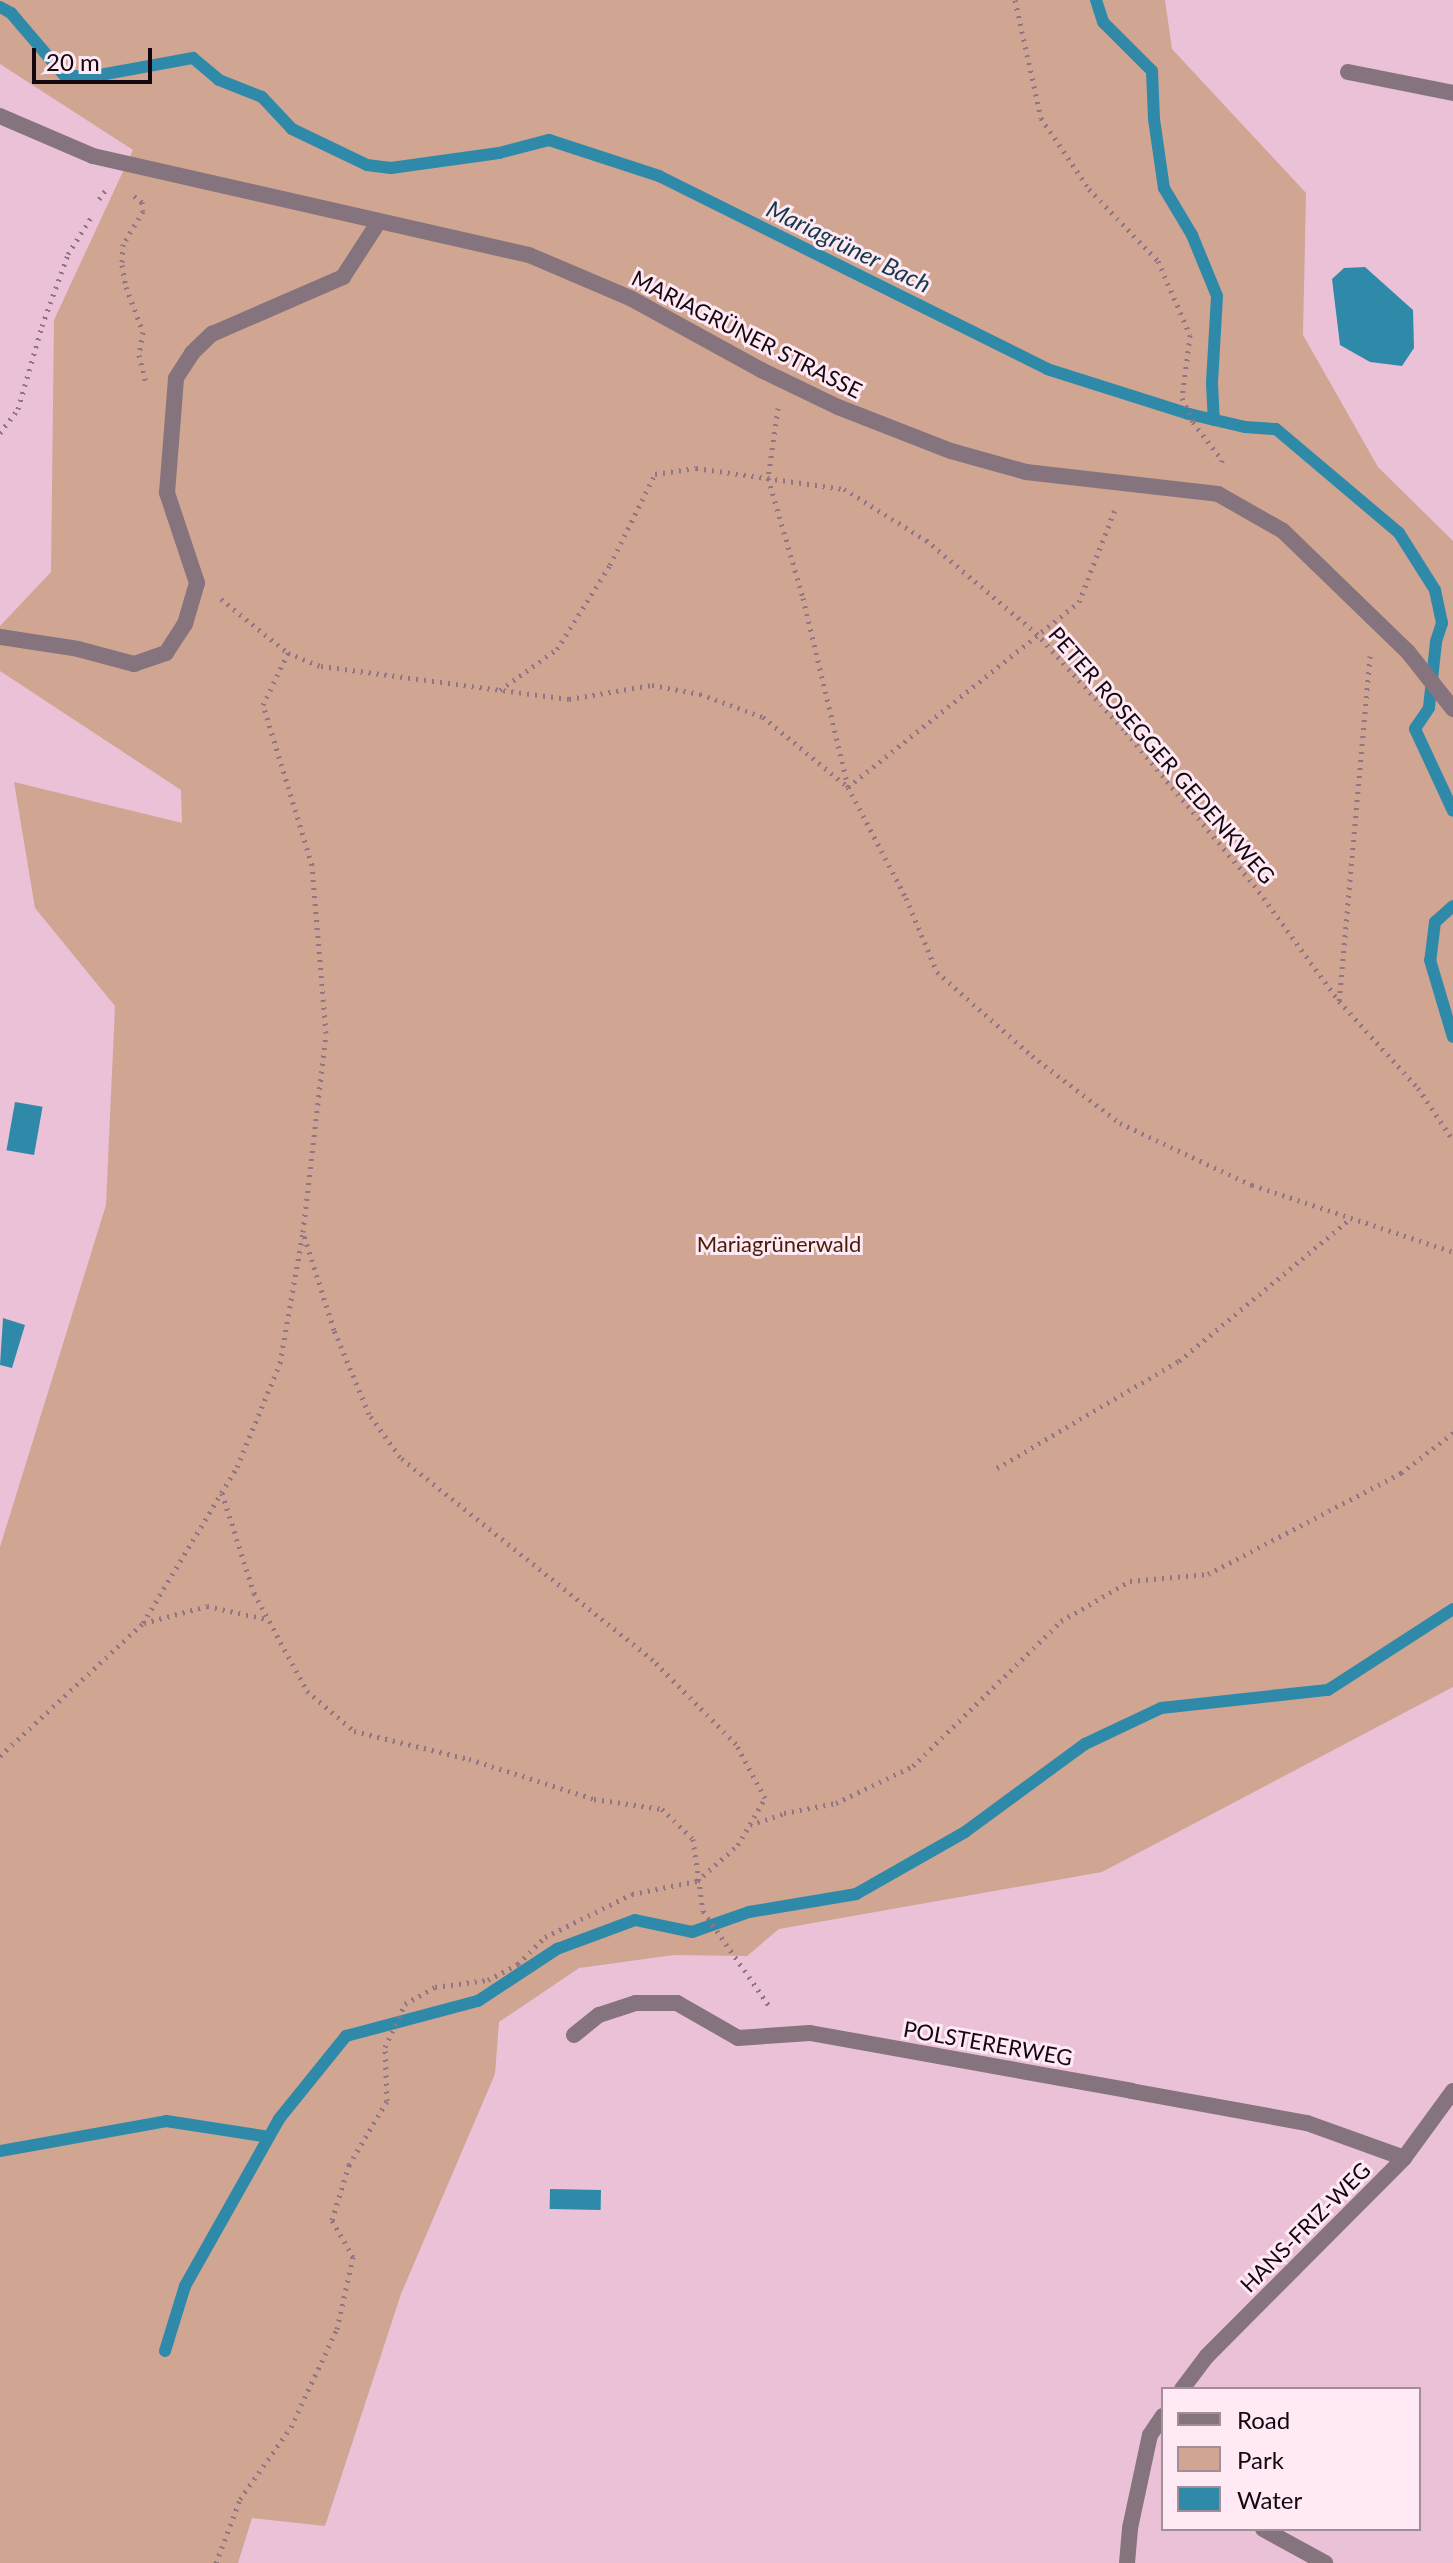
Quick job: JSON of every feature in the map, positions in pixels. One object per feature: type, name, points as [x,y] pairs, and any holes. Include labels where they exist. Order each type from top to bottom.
[{"type":"street","points":[[1348,72],[1453,93]]},
{"type":"street","name":"MARIAGRÜNER STRASSE","points":[[0,116],[93,156],[529,255],[632,299],[785,382],[951,451],[1026,472],[1218,494],[1283,531],[1408,652],[1453,709]]},
{"type":"street","points":[[0,637],[78,649],[134,664],[166,653],[185,624],[197,583],[167,493],[176,378],[192,353],[212,334],[343,277],[378,223]]},
{"type":"street","name":"POLSTERERWEG","points":[[574,2035],[599,2015],[636,2003],[677,2003],[738,2038],[810,2033],[1307,2123],[1404,2158]]},
{"type":"street","name":"HANS-FRIZ-WEG","points":[[1184,2387],[1207,2356],[1404,2158],[1453,2091]]},
{"type":"street","points":[[1127,2563],[1130,2528],[1150,2435],[1161,2419]]},
{"type":"street","points":[[1267,2531],[1325,2563]]},
{"type":"path","points":[[1015,0],[1041,118],[1089,189],[1158,261],[1190,335],[1182,398],[1193,422],[1222,460],[1218,494]]},
{"type":"path","points":[[123,187],[142,202],[138,221],[129,229],[123,244],[122,265],[126,287],[143,332],[139,355],[149,392]]},
{"type":"path","points":[[0,433],[18,409],[42,326],[68,254],[92,216]]},
{"type":"path","points":[[785,382],[768,478],[803,598],[848,787],[906,898],[937,972],[1032,1056],[1120,1123],[1252,1185],[1453,1252]]},
{"type":"path","name":"PETER ROSEGGER GEDENKWEG","points":[[500,691],[557,649],[610,565],[655,474],[696,468],[844,489],[926,540],[1036,633],[1126,732],[1254,885],[1339,1001],[1418,1088],[1453,1140]]},
{"type":"path","points":[[848,787],[1036,633],[1079,602],[1115,508]]},
{"type":"path","points":[[197,583],[288,653],[321,666],[569,699],[652,685],[700,694],[763,717],[848,787]]},
{"type":"path","points":[[1339,1001],[1371,642]]},
{"type":"path","points":[[0,1756],[143,1623],[237,1467],[280,1363],[303,1232],[326,1033],[312,865],[263,705],[288,653]]},
{"type":"path","points":[[997,1468],[1179,1361],[1351,1218]]},
{"type":"path","points":[[216,2563],[240,2499],[291,2427],[337,2329],[353,2257],[332,2220],[349,2165],[387,2101],[385,2047],[405,2004],[435,1987],[488,1980],[518,1964],[545,1937],[632,1894],[697,1881],[738,1845],[765,1798],[736,1744],[653,1660],[400,1457],[369,1414],[334,1330],[303,1232]]},
{"type":"path","points":[[749,1825],[784,1813],[836,1803],[913,1766],[1061,1621],[1130,1581],[1208,1574],[1401,1473],[1453,1433]]},
{"type":"path","points":[[222,1493],[254,1593],[307,1691],[354,1731],[469,1759],[594,1799],[662,1809],[693,1839],[703,1911],[789,2034]]},
{"type":"path","points":[[143,1623],[207,1606],[267,1619]]},
{"type":"green space","name":"Mariagrünerwald","points":[[0,0],[1165,0],[1172,49],[1306,193],[1303,335],[1378,467],[1453,541],[1453,1687],[1102,1872],[779,1929],[747,1956],[674,1955],[579,1968],[499,2022],[495,2074],[401,2294],[325,2526],[252,2518],[238,2563],[0,2563],[0,1547],[106,1205],[115,1006],[35,908],[14,782],[182,823],[181,790],[0,671],[0,626],[51,572],[54,320],[133,150],[0,64]]},
{"type":"water","points":[[1365,267],[1413,310],[1414,348],[1402,366],[1370,362],[1340,345],[1332,279],[1344,268]]},
{"type":"water","points":[[15,1102],[43,1107],[34,1155],[6,1150]]},
{"type":"water","points":[[3,1318],[25,1325],[12,1368],[0,1365]]},
{"type":"water","points":[[550,2189],[601,2190],[601,2210],[550,2209]]},
{"type":"waterway","points":[[1096,0],[1103,22],[1152,71],[1154,119],[1164,188],[1192,235],[1217,296],[1212,384],[1214,420]]},
{"type":"waterway","name":"Mariagrüner Bach","points":[[0,7],[11,13],[64,75],[89,77],[193,58],[219,80],[262,97],[292,129],[367,165],[391,168],[499,153],[549,140],[659,176],[1047,369],[1189,414],[1245,427],[1276,429],[1399,533],[1435,590],[1442,623],[1436,642],[1429,708],[1415,729],[1453,811]]},
{"type":"waterway","name":"Mariagrüner Bach","points":[[1453,906],[1435,922],[1430,960],[1453,1037]]},
{"type":"waterway","points":[[165,2351],[185,2286],[279,2119],[346,2036],[478,2001],[557,1949],[635,1920],[692,1932],[749,1912],[856,1894],[965,1832],[1085,1744],[1161,1708],[1328,1690],[1453,1609]]},
{"type":"waterway","points":[[0,2151],[166,2121],[269,2137]]}]
